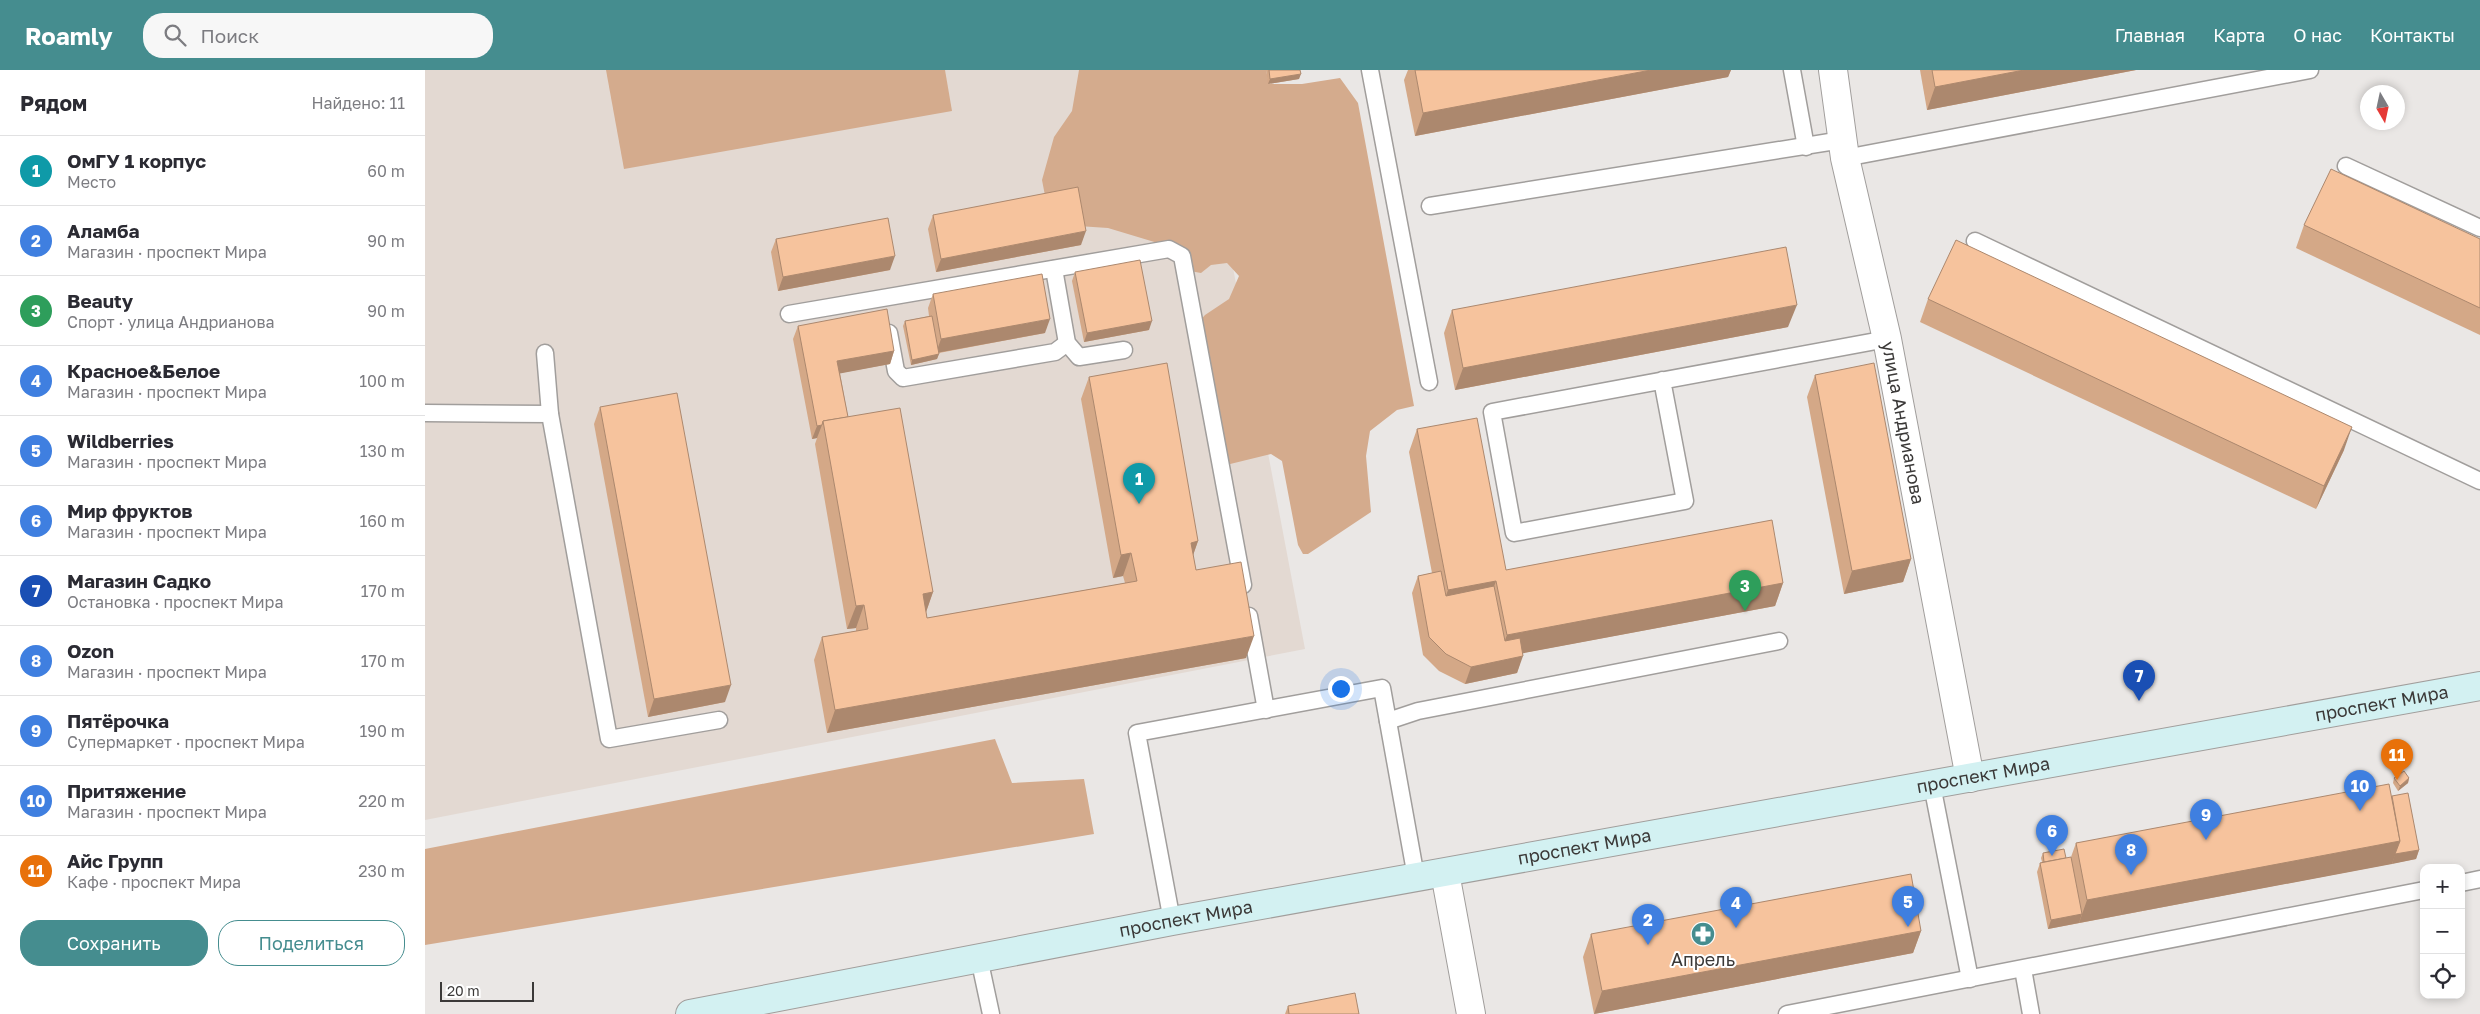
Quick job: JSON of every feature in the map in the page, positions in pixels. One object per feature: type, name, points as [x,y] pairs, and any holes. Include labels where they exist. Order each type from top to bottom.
[{"type":"main road","name":"проспект Мира","points":[[690,1014],[1173,921],[2480,686]]},
{"type":"street","name":"улица Андрианова","points":[[1833,70],[1844,149],[1887,339],[1970,778]]},
{"type":"street","points":[[1445,873],[1471,1014]]},
{"type":"lane","points":[[1370,70],[1429,382]]},
{"type":"lane","points":[[1792,70],[1806,147]]},
{"type":"lane","points":[[1430,206],[1806,147],[1844,149],[2310,70]]},
{"type":"lane","points":[[2346,166],[2480,228]]},
{"type":"lane","points":[[1975,241],[2480,481]]},
{"type":"lane","points":[[789,314],[1169,249],[1182,256],[1266,710]]},
{"type":"lane","points":[[1054,269],[1067,343],[1079,357],[1123,350]]},
{"type":"lane","points":[[883,298],[896,370],[903,378],[1055,352],[1067,343]]},
{"type":"lane","points":[[1662,380],[1685,501],[1515,533],[1492,412],[1662,380],[1887,339]]},
{"type":"lane","points":[[545,353],[551,414],[609,739],[719,720]]},
{"type":"lane","points":[[425,413],[551,414]]},
{"type":"lane","points":[[1388,721],[1418,711],[1779,641]]},
{"type":"lane","points":[[1173,921],[1137,733],[1382,688],[1416,877]]},
{"type":"lane","points":[[1931,785],[1970,979]]},
{"type":"lane","points":[[2465,882],[2480,879]]},
{"type":"lane","points":[[1787,1014],[2420,891]]},
{"type":"lane","points":[[979,958],[991,1014]]},
{"type":"lane","points":[[2023,969],[2031,1014]]},
{"type":"shaded area","points":[[425,70],[1210,70],[1207,130],[1305,649],[425,820]]},
{"type":"shaded area","points":[[606,70],[945,70],[952,111],[624,169]]},
{"type":"shaded area","points":[[1079,70],[1266,70],[1269,84],[1302,84],[1340,78],[1358,103],[1414,406],[1397,410],[1370,431],[1366,456],[1371,512],[1308,554],[1303,554],[1298,545],[1282,461],[1271,454],[1222,466],[1196,325],[1205,315],[1229,299],[1239,276],[1227,263],[1211,265],[1201,273],[1190,271],[1171,247],[1108,228],[1078,226],[1047,206],[1042,180],[1054,137],[1072,111]]},
{"type":"shaded area","points":[[995,739],[1012,783],[1084,779],[1094,834],[425,945],[425,849]]},
{"type":"building","points":[[1269,70],[1300,70],[1301,74],[1270,79]]},
{"type":"building","points":[[1415,70],[1651,70],[1423,113]]},
{"type":"building","points":[[1932,70],[2024,70],[1935,87]]},
{"type":"building","points":[[2331,169],[2480,239],[2480,308],[2304,225]]},
{"type":"building","points":[[1078,187],[1086,231],[941,259],[933,215]]},
{"type":"building","points":[[888,218],[895,256],[783,277],[776,239]]},
{"type":"building","points":[[1956,240],[2352,427],[2324,486],[1928,299]]},
{"type":"building","points":[[1786,247],[1797,305],[1463,368],[1452,310]]},
{"type":"building","points":[[1140,260],[1152,321],[1087,333],[1075,272]]},
{"type":"building","points":[[1042,274],[1050,319],[941,339],[933,294]]},
{"type":"building","points":[[887,309],[894,351],[837,361],[848,417],[823,421],[822,425],[817,426],[798,326]]},
{"type":"building","points":[[932,316],[939,354],[912,360],[905,321]]},
{"type":"building","points":[[1167,363],[1198,541],[1191,543],[1196,570],[1241,562],[1254,636],[835,710],[822,637],[868,629],[864,605],[856,606],[823,421],[900,408],[933,592],[923,594],[927,618],[1137,581],[1131,553],[1121,555],[1089,377]]},
{"type":"building","points":[[1874,363],[1911,559],[1852,571],[1815,375]]},
{"type":"building","points":[[677,393],[731,685],[654,699],[600,407]]},
{"type":"building","points":[[1477,418],[1506,570],[1772,520],[1783,583],[1507,635],[1496,581],[1448,590],[1417,429]]},
{"type":"building","points":[[1441,571],[1446,596],[1494,586],[1505,641],[1520,638],[1523,656],[1471,667],[1446,654],[1429,637],[1418,576]]},
{"type":"building","points":[[2404,771],[2409,778],[2400,786],[2394,778]]},
{"type":"building","points":[[2389,784],[2400,841],[2087,900],[2076,843]]},
{"type":"building","points":[[2408,793],[2419,850],[2395,854],[2400,841],[2392,796]]},
{"type":"building","points":[[2064,849],[2066,858],[2044,862],[2043,853]]},
{"type":"building","points":[[2071,857],[2082,914],[2051,920],[2040,863]]},
{"type":"building","points":[[1911,874],[1921,931],[1602,991],[1591,934]]},
{"type":"building","points":[[1355,993],[1359,1014],[1289,1014],[1288,1006]]},
{"type":"place","name":"ОмГУ 1 корпус","points":[[1139,504]]},
{"type":"place","name":"Beauty","points":[[1745,611]]},
{"type":"place","name":"Магазин Садко","points":[[2139,701]]},
{"type":"place","name":"Айс Групп","points":[[2397,780]]},
{"type":"place","name":"Притяжение","points":[[2360,811]]},
{"type":"place","name":"Пятёрочка","points":[[2206,840]]},
{"type":"place","name":"Мир фруктов","points":[[2052,856]]},
{"type":"place","name":"Ozon","points":[[2131,875]]},
{"type":"place","name":"Wildberries","points":[[1908,927]]},
{"type":"place","name":"Красное&Белое","points":[[1736,928]]},
{"type":"place","name":"Апрель","points":[[1703,934]]},
{"type":"place","name":"Аламба","points":[[1648,945]]}]
